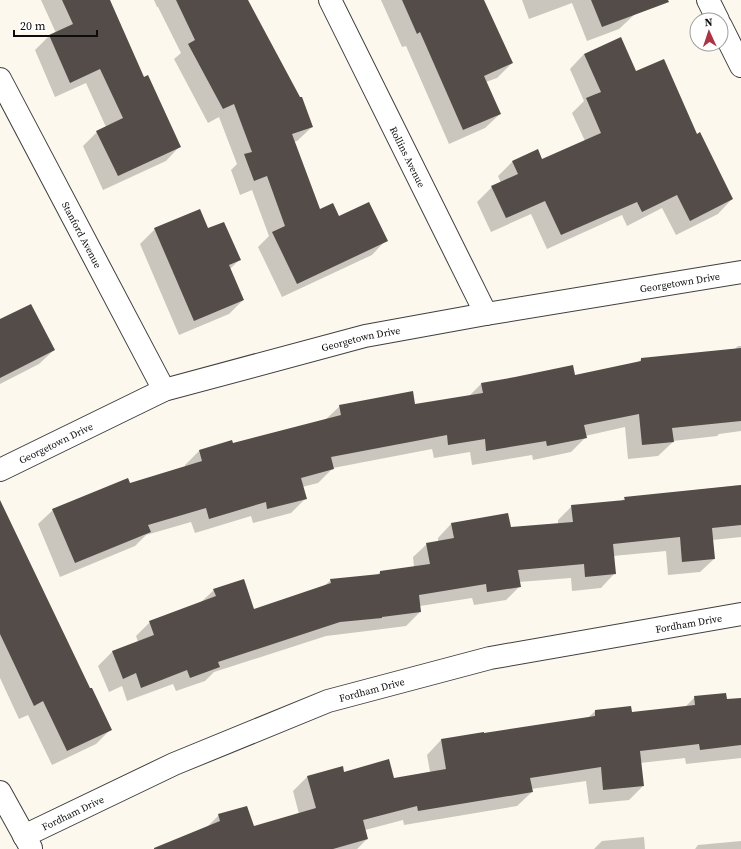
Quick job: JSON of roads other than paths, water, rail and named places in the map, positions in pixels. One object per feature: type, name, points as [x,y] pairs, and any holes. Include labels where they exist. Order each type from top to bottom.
[{"type":"street","name":"Rollins Avenue","points":[[330,0],[486,314]]},
{"type":"street","points":[[708,0],[714,12]]},
{"type":"street","points":[[729,42],[741,66]]},
{"type":"street","name":"Stanford Avenue","points":[[0,79],[164,390]]},
{"type":"street","name":"Georgetown Drive","points":[[0,470],[164,390],[365,336],[486,314],[741,272]]},
{"type":"street","name":"Fordham Drive","points":[[28,842],[174,764],[328,701],[490,658],[741,614]]},
{"type":"street","points":[[0,792],[28,842]]}]
